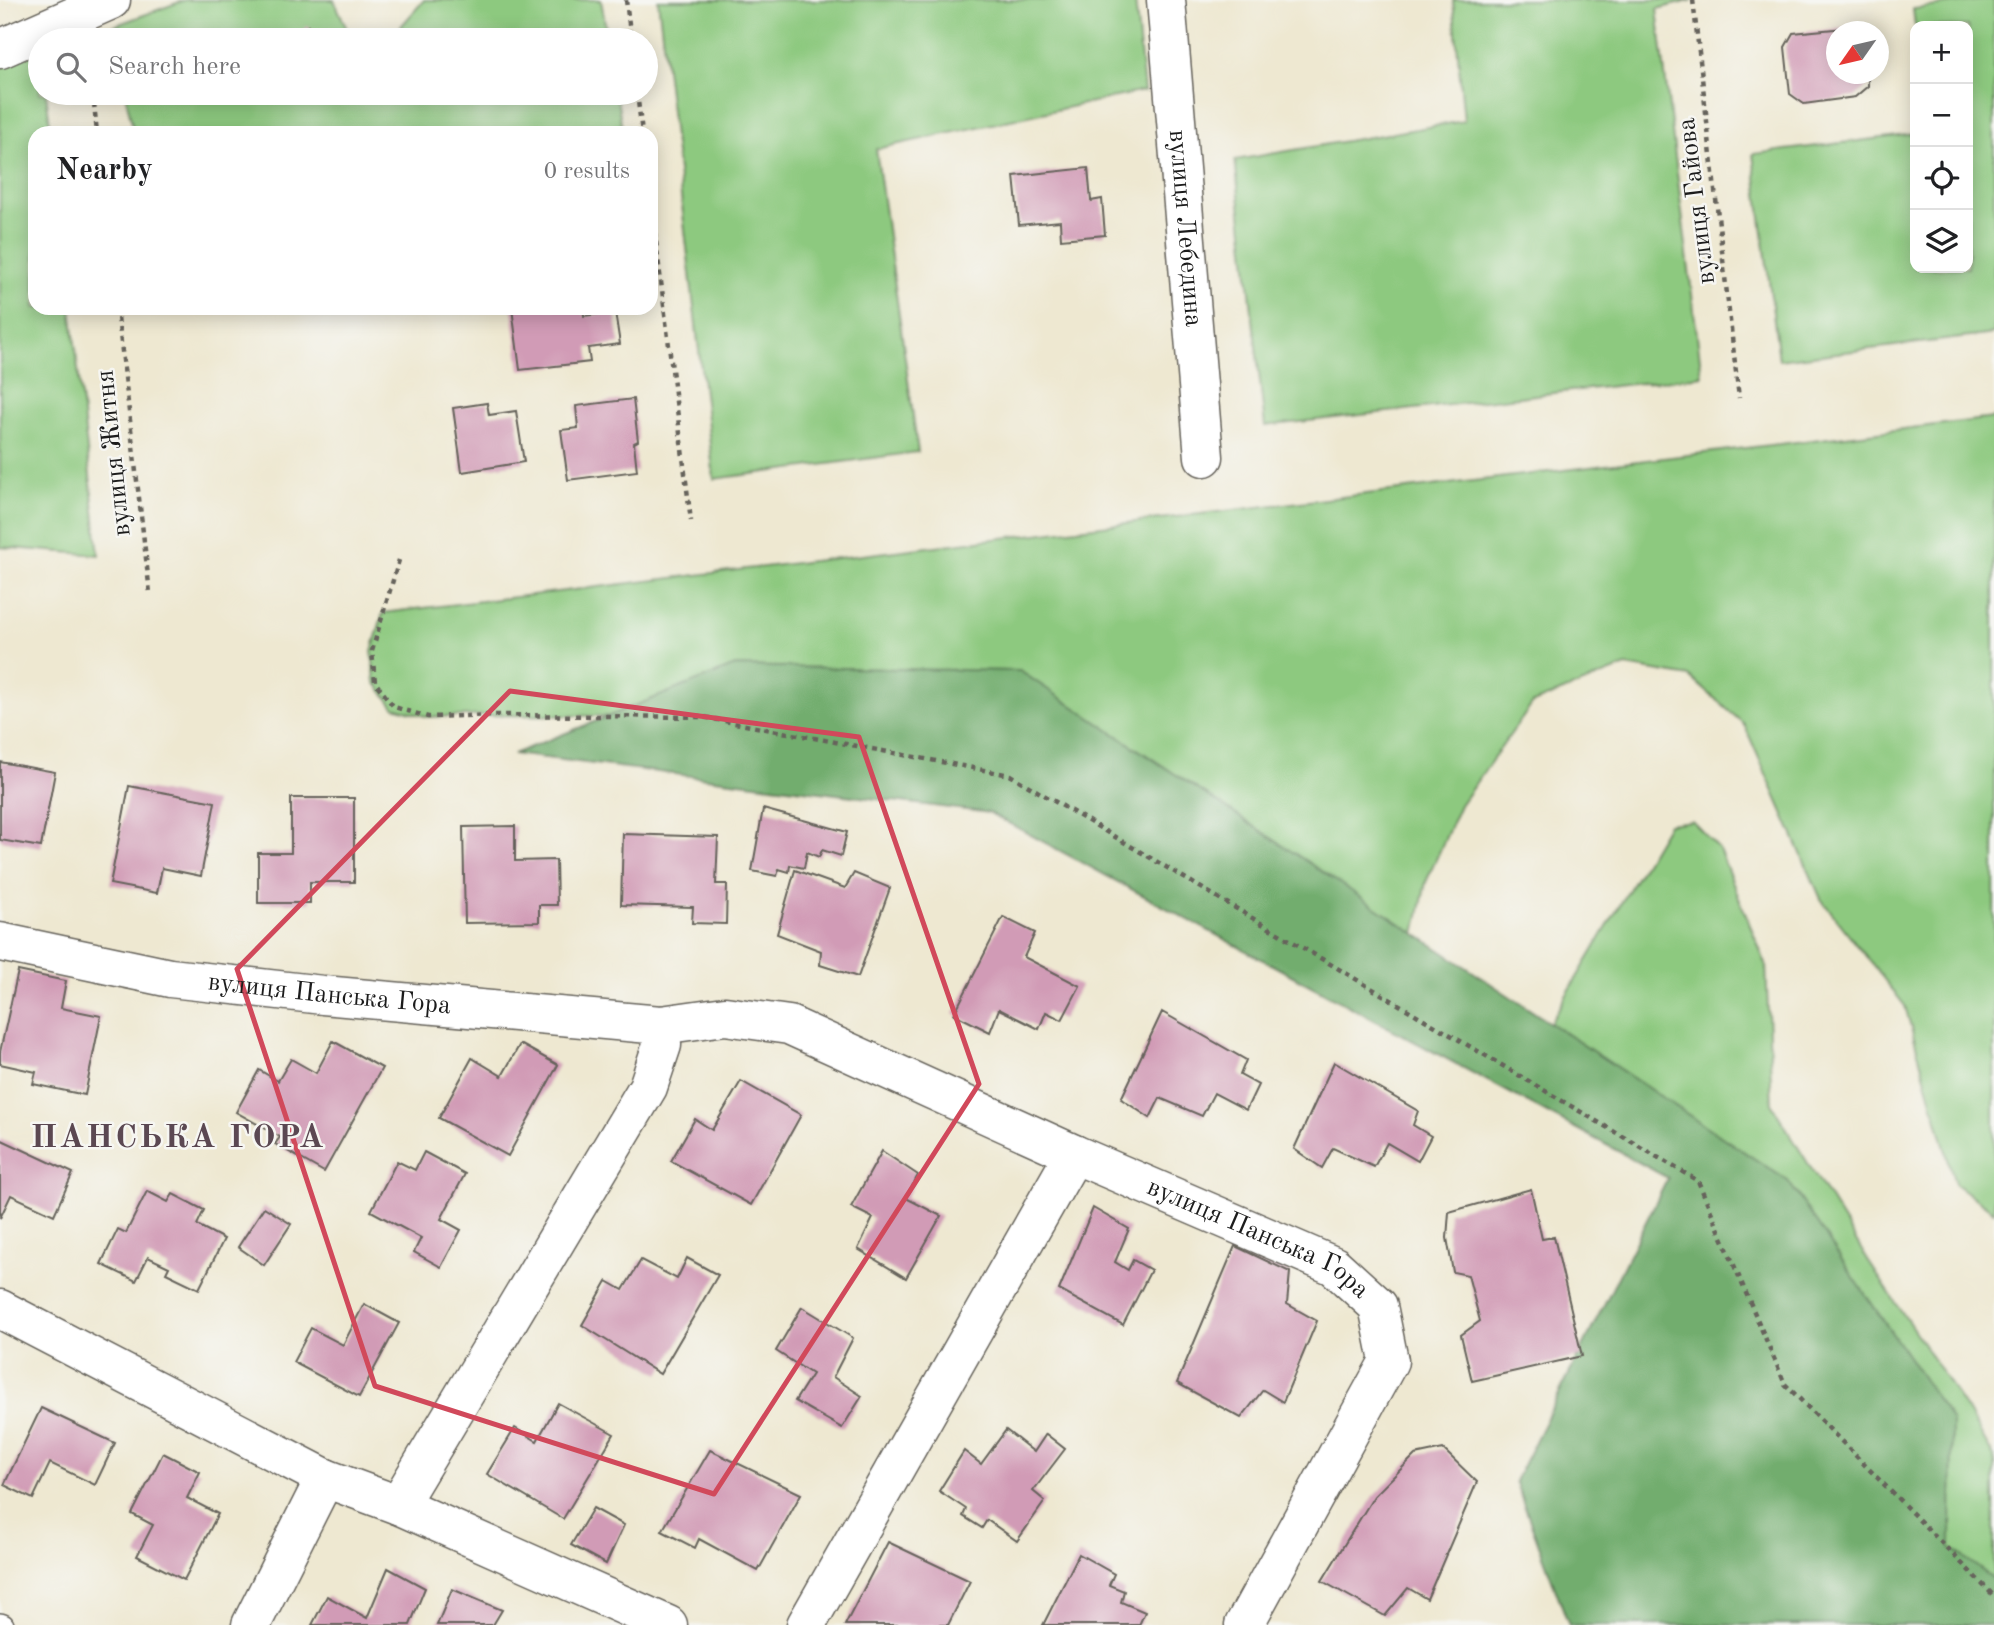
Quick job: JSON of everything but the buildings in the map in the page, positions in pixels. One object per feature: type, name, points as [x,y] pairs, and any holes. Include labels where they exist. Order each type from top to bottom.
[{"type":"street","points":[[48,28],[111,0]]},
{"type":"street","name":"вулиця Лебедина","points":[[1166,0],[1204,457]]},
{"type":"street","points":[[0,49],[28,37]]},
{"type":"street","name":"вулиця Панська Гора","points":[[0,942],[170,978],[323,995],[661,1025],[725,1016],[789,1025],[1334,1266],[1378,1306],[1389,1361],[1244,1625]]},
{"type":"street","points":[[398,1505],[648,1087],[662,1045],[661,1025]]},
{"type":"street","points":[[806,1625],[1074,1153]]},
{"type":"street","points":[[0,1309],[325,1478],[398,1505],[668,1625]]},
{"type":"street","points":[[251,1625],[325,1478]]},
{"type":"path","points":[[626,0],[630,28]]},
{"type":"path","name":"вулиця Гайова","points":[[1693,0],[1739,398]]},
{"type":"path","points":[[94,105],[96,126]]},
{"type":"path","points":[[639,105],[641,126]]},
{"type":"path","points":[[658,258],[691,521]]},
{"type":"path","name":"вулиця Житня","points":[[118,315],[150,593]]},
{"type":"path","points":[[399,560],[372,651],[375,682],[394,707],[428,717],[703,717],[1010,775],[1698,1181],[1785,1384],[1994,1595]]},
{"type":"highlighted area","points":[[510,691],[859,737],[979,1084],[714,1494],[375,1386],[237,969]]},
{"type":"green space","points":[[185,0],[334,0],[347,28],[111,28]]},
{"type":"green space","points":[[424,0],[601,0],[606,28],[400,28]]},
{"type":"green space","points":[[658,0],[1135,0],[1144,91],[876,149],[918,452],[714,479]]},
{"type":"green space","points":[[1453,0],[1693,0],[1657,9],[1702,376],[1265,426],[1235,160],[1464,121]]},
{"type":"green space","points":[[1994,0],[1994,334],[1779,360],[1753,154],[1910,135],[1910,273],[1973,273],[1973,21],[1914,21],[1913,9]]},
{"type":"green space","points":[[28,46],[28,105],[48,105],[50,126],[28,126],[28,315],[72,315],[99,555],[0,547],[0,51]]},
{"type":"green space","points":[[128,105],[618,105],[622,126],[132,126]]},
{"type":"green space","points":[[1994,418],[1994,1212],[1955,1184],[1905,1006],[1821,899],[1744,724],[1690,677],[1626,666],[1533,703],[1460,805],[1426,882],[1412,948],[1534,1050],[1668,824],[1692,821],[1719,849],[1766,964],[1772,1105],[1994,1457],[1994,1596],[1785,1384],[1698,1181],[1010,775],[703,717],[428,717],[394,707],[375,682],[372,651],[383,613]]},
{"type":"green space","points":[[735,666],[1020,671],[1788,1181],[1952,1421],[1951,1548],[1994,1579],[1994,1625],[1569,1625],[1515,1481],[1668,1178],[990,813],[513,754]]},
{"type":"district","name":"ПАНСЬКА ГОРА","points":[[178,1138]]}]
